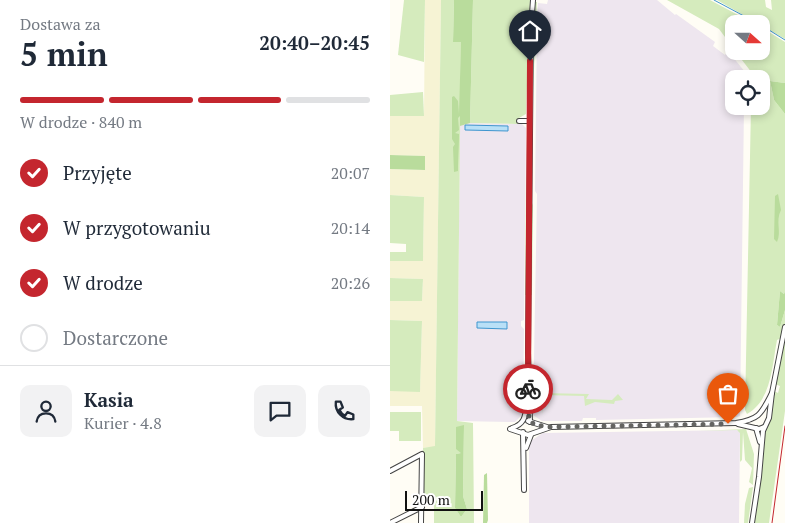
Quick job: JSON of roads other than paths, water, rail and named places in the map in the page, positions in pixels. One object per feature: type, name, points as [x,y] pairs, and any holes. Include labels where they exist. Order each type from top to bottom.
[{"type":"street","points":[[524,460],[532,433],[528,396],[531,27],[533,0]]},
{"type":"street","points":[[519,121],[530,121]]},
{"type":"street","points":[[752,523],[764,427],[768,422],[785,328]]},
{"type":"street","points":[[551,427],[532,433],[510,428],[522,423],[551,427],[736,423],[755,419],[760,415],[772,392]]},
{"type":"street","points":[[524,490],[522,423],[528,396]]},
{"type":"street","points":[[760,415],[765,416],[768,422]]},
{"type":"street","points":[[755,419],[754,424],[761,445]]},
{"type":"street","points":[[736,423],[756,428],[764,427]]},
{"type":"street","points":[[390,471],[422,454],[421,523]]},
{"type":"street","points":[[390,523],[422,507]]},
{"type":"water","points":[[465,125],[508,126],[508,131],[465,130]]},
{"type":"water","points":[[477,322],[507,322],[507,329],[477,328]]},
{"type":"waterway","points":[[714,0],[742,15]]},
{"type":"waterway","points":[[770,31],[785,40]]},
{"type":"railway","points":[[772,523],[785,426]]}]
